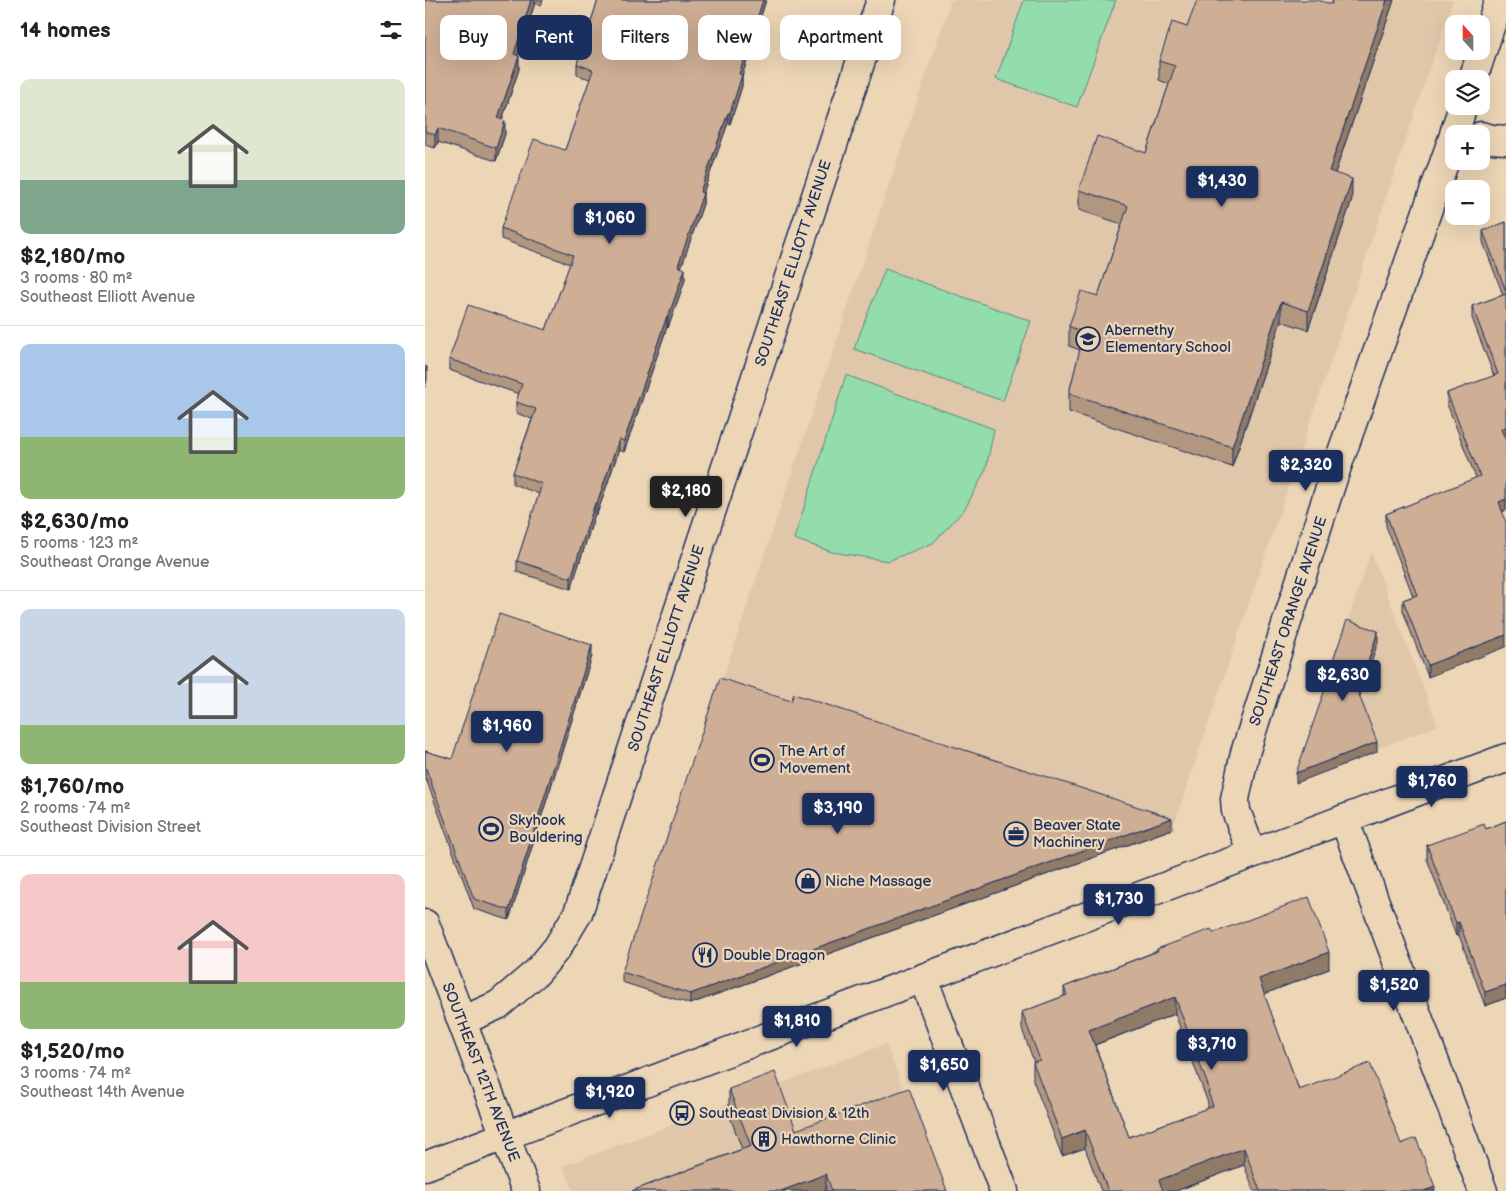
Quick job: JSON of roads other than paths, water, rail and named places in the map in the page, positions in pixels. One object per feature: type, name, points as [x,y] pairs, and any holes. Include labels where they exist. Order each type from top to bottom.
[{"type":"street","name":"SOUTHEAST ELLIOTT AVENUE","points":[[462,1021],[498,1005],[537,972],[557,948],[578,913],[881,0]]},
{"type":"street","points":[[1476,70],[1499,0]]},
{"type":"street","points":[[1490,138],[1506,140]]},
{"type":"street","name":"SOUTHEAST ORANGE AVENUE","points":[[1252,854],[1237,812],[1235,799],[1245,753],[1334,475],[1449,170]]},
{"type":"street","points":[[425,1166],[1506,758]]},
{"type":"street","points":[[1344,819],[1483,1191]]},
{"type":"street","name":"SOUTHEAST 12TH AVENUE","points":[[425,924],[526,1191]]},
{"type":"street","points":[[923,978],[1004,1191]]},
{"type":"place","name":"Abernethy Elementary School","points":[[1088,339]]},
{"type":"place","name":"The Art of Movement","points":[[762,760]]},
{"type":"place","name":"Skyhook Bouldering","points":[[491,829]]},
{"type":"place","name":"Beaver State Machinery","points":[[1016,834]]},
{"type":"place","name":"Niche Massage","points":[[808,881]]},
{"type":"place","name":"Double Dragon","points":[[705,955]]},
{"type":"place","name":"Southeast Division & 12th","points":[[682,1113]]},
{"type":"place","name":"Hawthorne Clinic","points":[[764,1139]]}]
